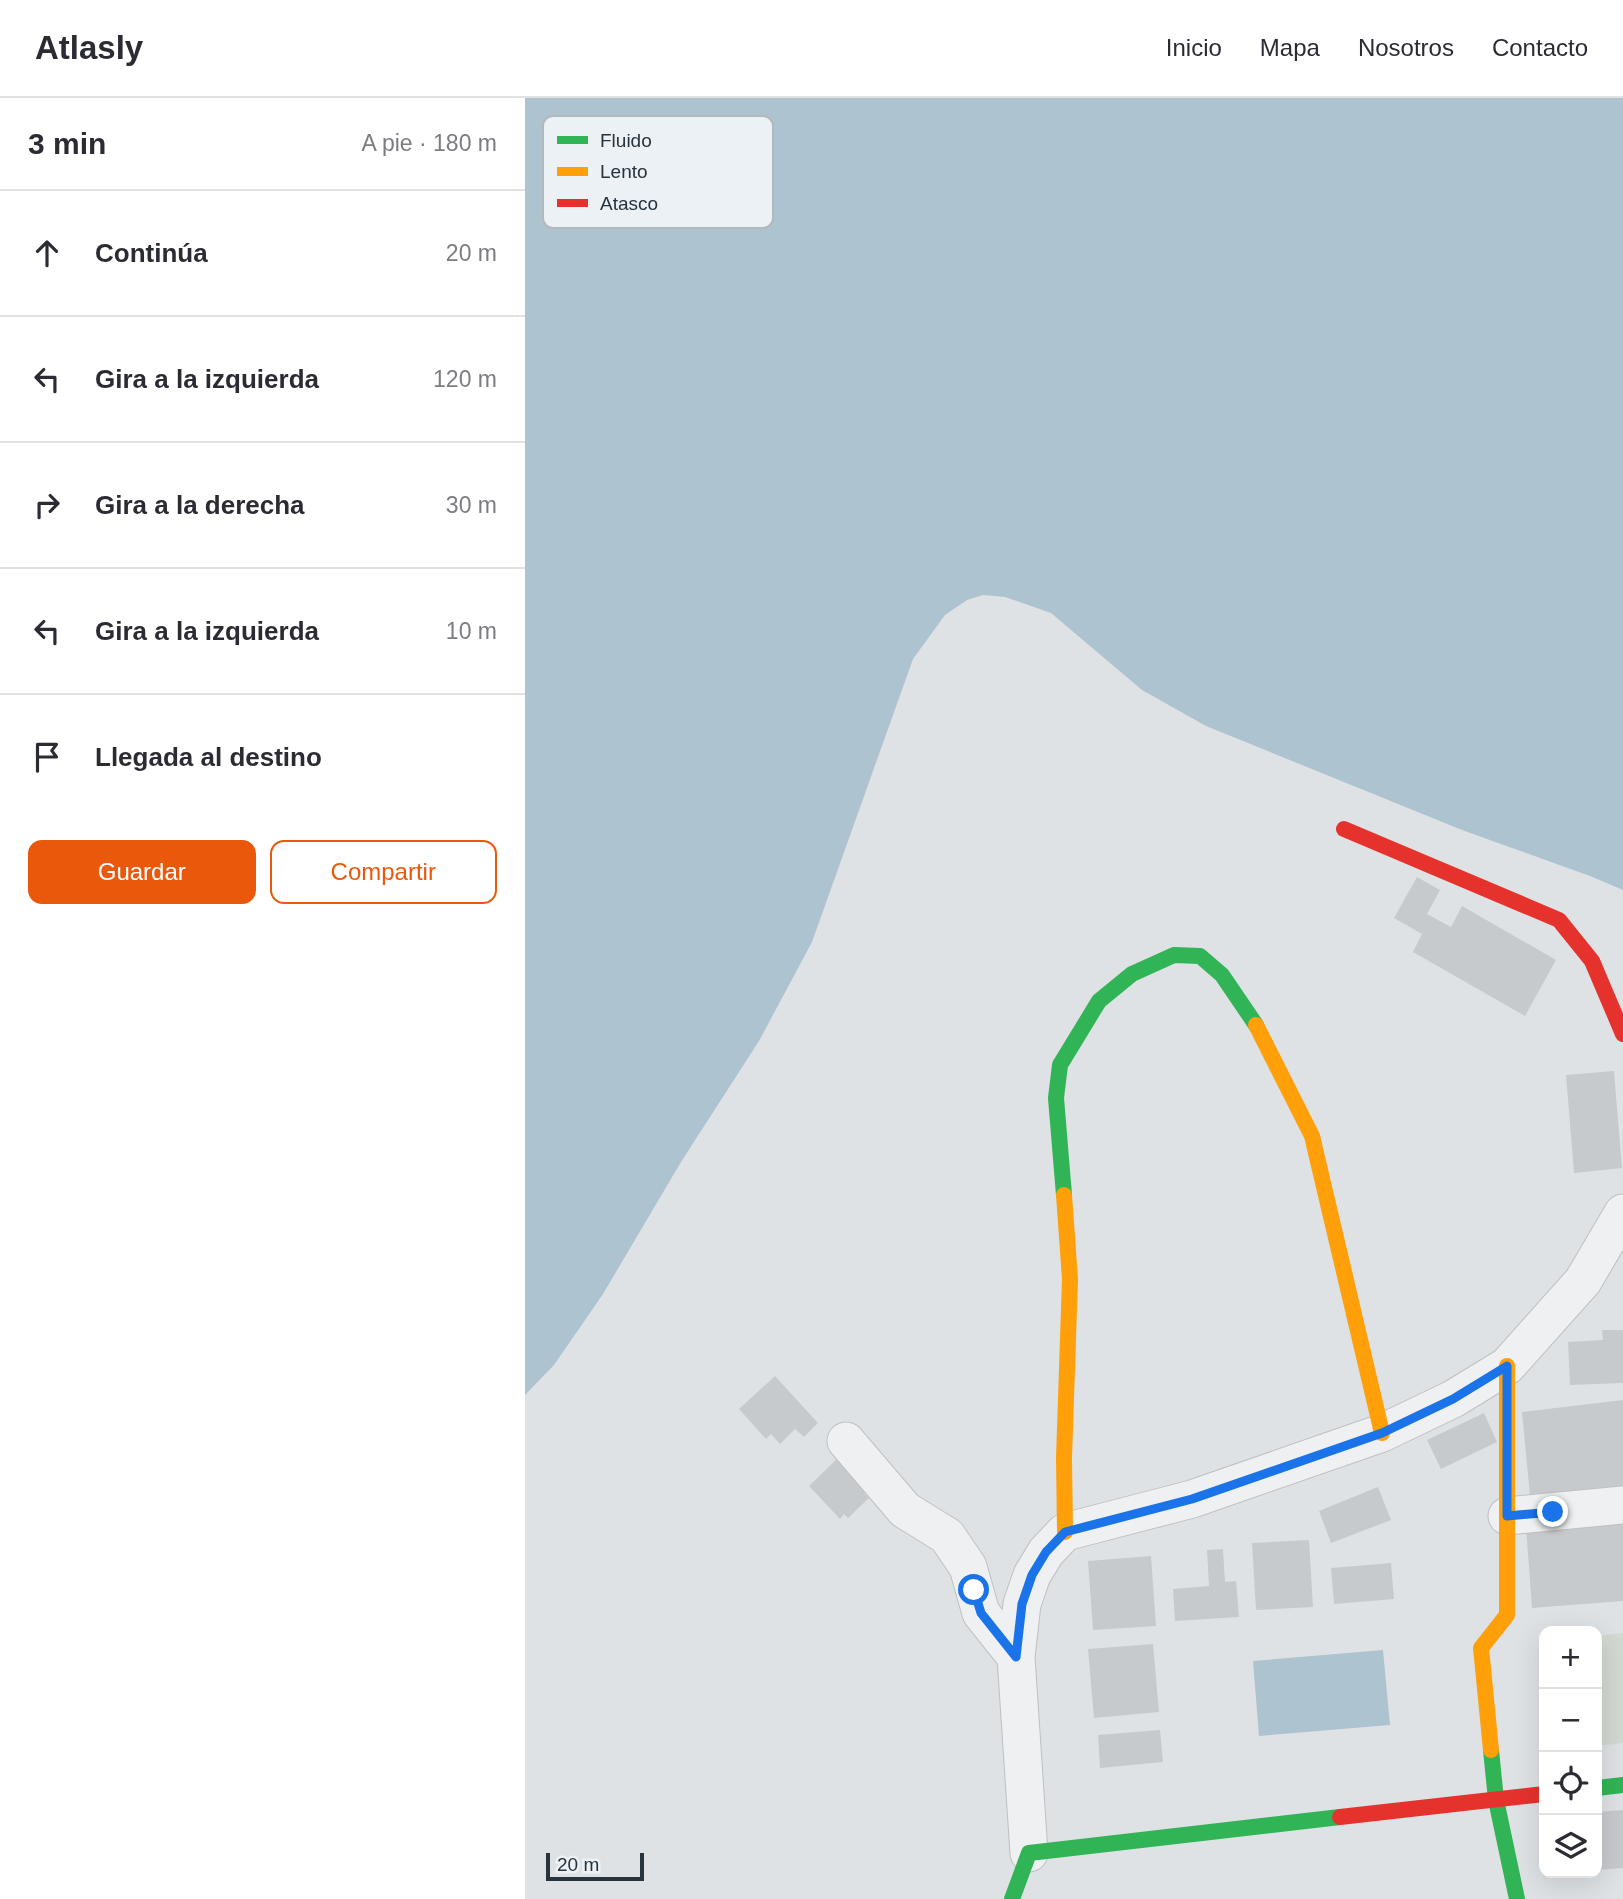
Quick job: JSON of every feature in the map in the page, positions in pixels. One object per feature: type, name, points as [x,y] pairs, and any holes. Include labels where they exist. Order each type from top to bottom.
[{"type":"street","points":[[1345,829],[1559,920],[1591,961],[1623,1034]]},
{"type":"street","points":[[1065,1532],[1064,1458],[1070,1279],[1056,1098],[1060,1065],[1099,1002],[1132,974],[1174,955],[1200,956],[1222,975],[1255,1022],[1312,1136],[1382,1433]]},
{"type":"street","points":[[1012,1899],[1029,1853],[1016,1657],[1022,1604],[1032,1575],[1046,1552],[1065,1532],[1192,1499],[1382,1433],[1453,1399],[1507,1366],[1583,1280],[1623,1213]]},
{"type":"street","points":[[1507,1366],[1507,1615],[1481,1648],[1496,1800],[1517,1899]]},
{"type":"street","points":[[846,1441],[905,1510],[947,1536],[968,1567],[981,1613],[1016,1657]]},
{"type":"street","points":[[1507,1516],[1623,1505]]},
{"type":"street","points":[[1602,1787],[1623,1785]]},
{"type":"street","points":[[1029,1853],[1539,1795]]},
{"type":"shaded area","points":[[1623,1633],[1623,1743],[1602,1745],[1602,1689],[1602,1635]]},
{"type":"water","points":[[525,98],[1623,98],[1623,890],[1462,830],[1206,726],[1142,690],[1051,613],[1005,597],[983,595],[967,600],[945,615],[913,659],[812,942],[759,1041],[681,1162],[603,1294],[554,1365],[525,1395]]},
{"type":"water","points":[[1383,1650],[1390,1725],[1259,1736],[1253,1661]]},
{"type":"building","points":[[1417,877],[1440,890],[1427,914],[1451,927],[1462,906],[1556,960],[1525,1016],[1413,952],[1422,934],[1394,918]]},
{"type":"building","points":[[1614,1071],[1622,1168],[1574,1173],[1566,1075]]},
{"type":"building","points":[[1602,1330],[1623,1330],[1623,1383],[1570,1385],[1568,1342],[1603,1340]]},
{"type":"building","points":[[775,1376],[818,1423],[804,1437],[795,1429],[780,1444],[771,1434],[766,1439],[739,1409]]},
{"type":"building","points":[[1623,1400],[1623,1488],[1530,1496],[1522,1412]]},
{"type":"building","points":[[1484,1413],[1497,1442],[1441,1469],[1427,1440]]},
{"type":"building","points":[[839,1457],[869,1489],[864,1493],[869,1498],[848,1518],[844,1514],[840,1519],[809,1486]]},
{"type":"building","points":[[1378,1487],[1391,1520],[1331,1543],[1319,1511]]},
{"type":"building","points":[[1623,1519],[1623,1601],[1532,1608],[1526,1527]]},
{"type":"building","points":[[1309,1540],[1313,1607],[1256,1610],[1252,1543]]},
{"type":"building","points":[[1223,1549],[1225,1582],[1236,1581],[1239,1617],[1175,1621],[1173,1589],[1209,1586],[1207,1550]]},
{"type":"building","points":[[1151,1556],[1156,1626],[1093,1630],[1088,1561]]},
{"type":"building","points":[[1391,1563],[1394,1599],[1334,1604],[1331,1568]]},
{"type":"building","points":[[1153,1644],[1159,1712],[1094,1718],[1088,1649]]},
{"type":"building","points":[[1160,1730],[1163,1762],[1100,1768],[1098,1735]]},
{"type":"building","points":[[1623,1810],[1623,1868],[1602,1870],[1602,1812]]},
{"type":"traffic: fast","points":[[1064,1195],[1056,1098],[1060,1065],[1099,1001],[1132,974],[1174,955],[1200,956],[1222,975],[1256,1025]]},
{"type":"traffic: fast","points":[[1491,1750],[1496,1800],[1517,1899]]},
{"type":"traffic: fast","points":[[1602,1787],[1623,1785]]},
{"type":"traffic: fast","points":[[1012,1899],[1029,1853],[1340,1817]]},
{"type":"traffic: slow","points":[[1256,1025],[1312,1136],[1382,1433]]},
{"type":"traffic: slow","points":[[1064,1195],[1070,1279],[1064,1458],[1065,1532]]},
{"type":"traffic: slow","points":[[1491,1750],[1481,1648],[1507,1615],[1507,1366]]},
{"type":"traffic: jam","points":[[1344,829],[1559,920],[1592,961],[1623,1034]]},
{"type":"traffic: jam","points":[[1340,1817],[1539,1795]]},
{"type":"route","points":[[974,1590],[981,1613],[1016,1657],[1022,1604],[1032,1575],[1046,1552],[1065,1532],[1192,1499],[1382,1433],[1453,1399],[1507,1366],[1507,1516],[1553,1512]]}]
